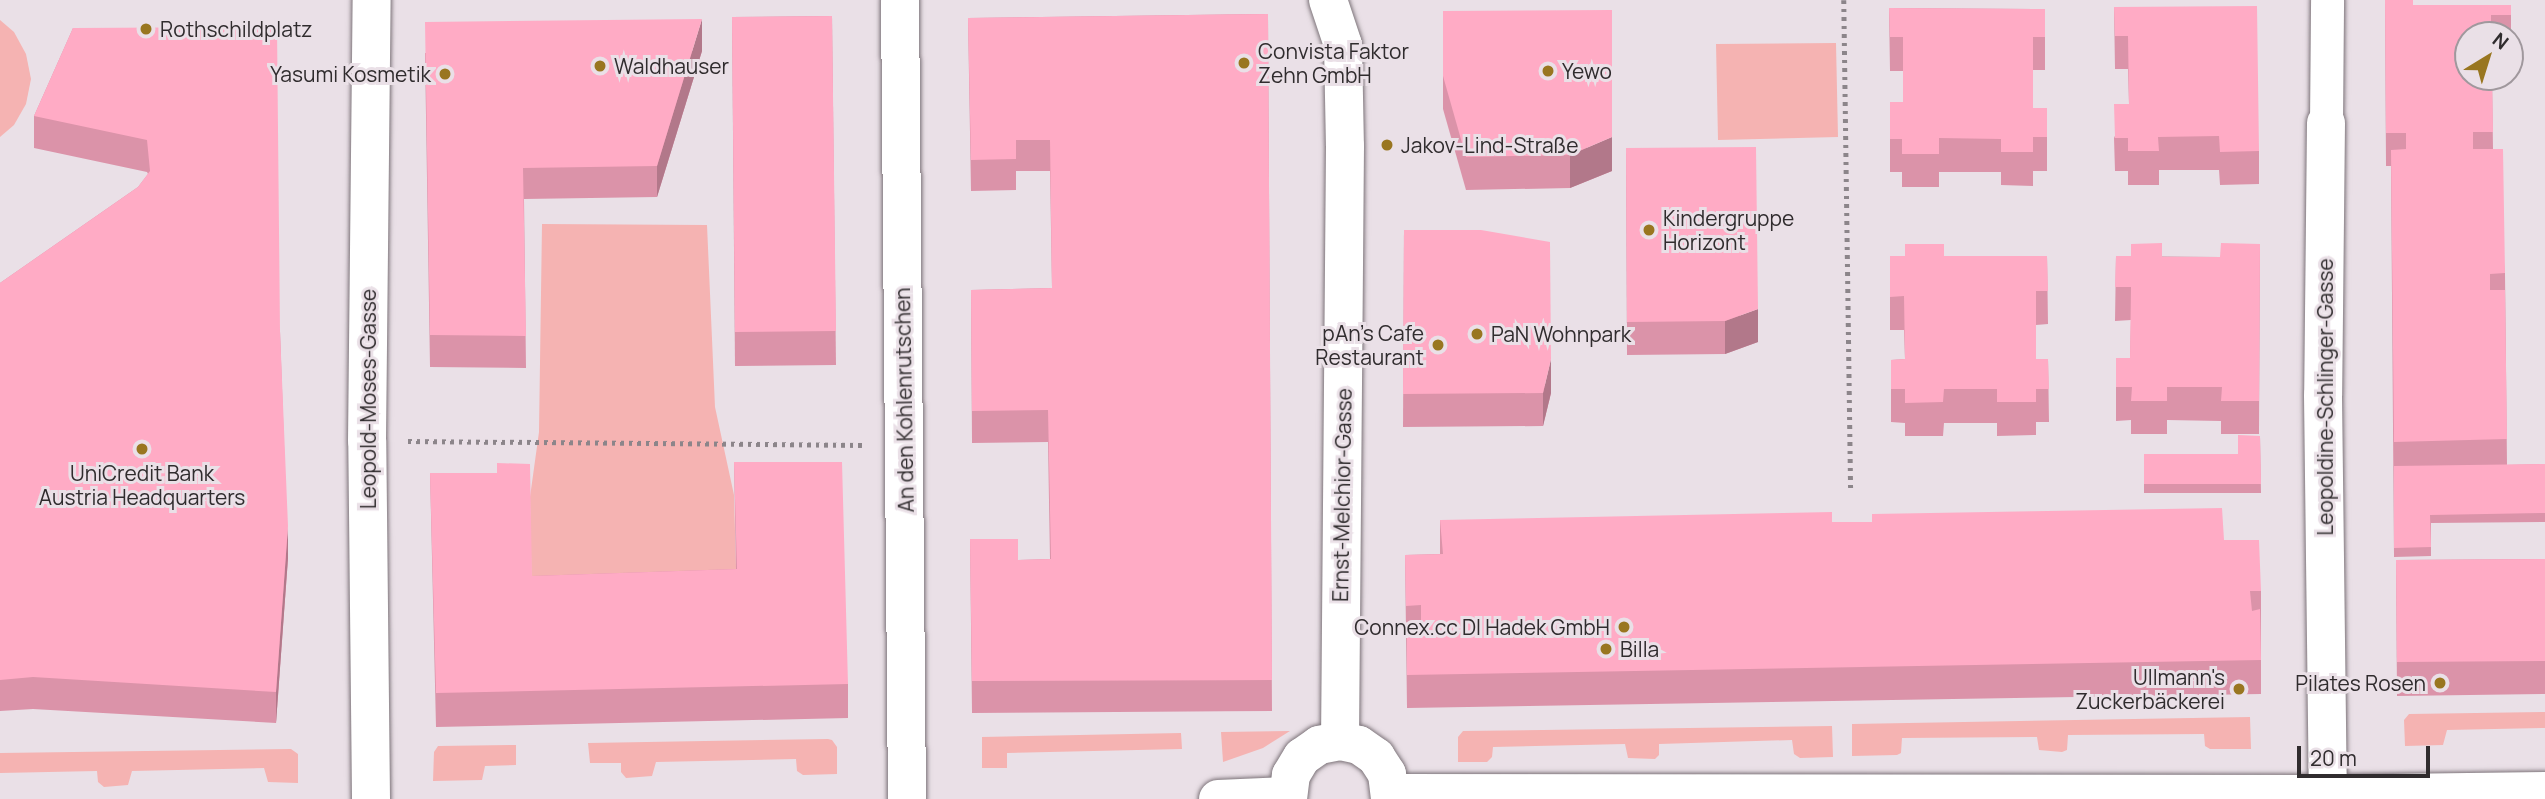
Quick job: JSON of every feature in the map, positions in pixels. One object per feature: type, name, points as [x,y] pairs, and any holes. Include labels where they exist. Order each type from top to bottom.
[{"type":"street","name":"Leopold-Moses-Gasse","points":[[371,799],[367,441],[372,0]]},
{"type":"street","name":"An den Kohlenrutschen","points":[[900,0],[907,799]]},
{"type":"street","name":"Ernst-Melchior-Gasse","points":[[1328,0],[1343,45],[1345,133],[1340,741]]},
{"type":"street","name":"Leopoldine-Schlinger-Gasse","points":[[2327,0],[2323,394],[2328,797]]},
{"type":"street","points":[[1217,799],[1288,797],[1291,775],[1302,757],[1319,745],[1340,741],[1359,746],[1376,757],[1387,774],[1391,796],[2328,797],[2545,791]]},
{"type":"path","points":[[1844,0],[1852,491]]},
{"type":"path","points":[[367,441],[905,446]]},
{"type":"shaded area","points":[[0,20],[14,32],[26,54],[31,79],[26,104],[14,125],[0,137]]},
{"type":"shaded area","points":[[1836,43],[1838,137],[1718,140],[1716,44]]},
{"type":"shaded area","points":[[542,224],[707,225],[715,407],[734,495],[737,602],[532,609],[530,497],[539,432]]},
{"type":"shaded area","points":[[2545,712],[2545,728],[2447,730],[2443,745],[2405,746],[2404,720],[2409,714]]},
{"type":"shaded area","points":[[2250,717],[2251,749],[2210,749],[2205,746],[2204,734],[2068,735],[2067,750],[2062,752],[2039,750],[2037,737],[1902,738],[1901,753],[1897,755],[1852,756],[1852,724]]},
{"type":"shaded area","points":[[1832,726],[1833,757],[1800,758],[1794,754],[1792,740],[1659,744],[1659,755],[1655,759],[1628,758],[1625,744],[1493,747],[1492,757],[1487,762],[1458,762],[1458,737],[1463,731]]},
{"type":"shaded area","points":[[1290,731],[1263,748],[1223,762],[1221,732]]},
{"type":"shaded area","points":[[1181,733],[1182,749],[1007,753],[1007,768],[982,768],[982,737]]},
{"type":"shaded area","points":[[828,739],[837,747],[837,774],[803,775],[797,771],[796,759],[656,762],[652,776],[626,778],[621,772],[621,763],[590,763],[588,743]]},
{"type":"shaded area","points":[[516,745],[516,765],[485,766],[482,780],[433,781],[434,752],[438,746]]},
{"type":"shaded area","points":[[291,749],[298,754],[298,783],[268,782],[264,768],[132,771],[128,785],[104,787],[98,782],[97,771],[0,773],[0,753]]},
{"type":"building","points":[[2385,0],[2413,0],[2413,5],[2511,5],[2511,15],[2491,15],[2491,21],[2454,21],[2454,91],[2492,91],[2493,132],[2473,132],[2473,149],[2503,149],[2505,273],[2490,274],[2490,290],[2505,290],[2507,439],[2394,442],[2391,150],[2406,149],[2406,133],[2386,133]]},
{"type":"building","points":[[2257,6],[2259,151],[2220,152],[2219,136],[2158,137],[2159,151],[2128,151],[2128,138],[2115,138],[2114,104],[2129,104],[2128,36],[2115,36],[2114,7]]},
{"type":"building","points":[[1889,8],[2045,9],[2045,37],[2033,37],[2033,108],[2047,108],[2047,137],[2033,137],[2033,152],[2001,152],[2001,139],[1939,138],[1939,154],[1902,154],[1902,139],[1890,139],[1890,102],[1903,102],[1903,37],[1890,37]]},
{"type":"building","points":[[1612,10],[1612,137],[1570,155],[1466,157],[1443,76],[1443,11]]},
{"type":"building","points":[[1268,14],[1272,680],[972,681],[970,539],[1018,539],[1018,560],[1051,559],[1048,410],[972,411],[971,290],[1052,288],[1050,140],[1016,140],[1016,159],[971,160],[968,18]]},
{"type":"building","points":[[832,16],[836,331],[735,332],[732,17]]},
{"type":"building","points":[[702,19],[657,166],[523,168],[526,336],[430,335],[425,22]]},
{"type":"building","name":"UniCredit Bank Austria Headquarters","points":[[277,27],[280,331],[288,526],[276,692],[33,677],[0,680],[0,283],[138,187],[150,171],[147,140],[34,116],[73,28]]},
{"type":"building","name":"PaN Wohnpark","points":[[1756,147],[1758,309],[1725,321],[1627,322],[1626,148]]},
{"type":"building","name":"PaN Wohnpark","points":[[1404,230],[1481,230],[1550,242],[1551,359],[1543,393],[1403,394]]},
{"type":"building","points":[[2162,243],[2162,257],[2220,257],[2221,243],[2260,244],[2259,401],[2221,401],[2222,387],[2167,387],[2167,401],[2131,401],[2132,387],[2116,387],[2116,358],[2130,358],[2131,287],[2115,287],[2116,256],[2131,256],[2131,244]]},
{"type":"building","points":[[1905,244],[1944,244],[1944,256],[2047,256],[2048,291],[2036,291],[2036,359],[2048,359],[2049,389],[2036,389],[2036,402],[1997,402],[1997,389],[1944,389],[1943,402],[1905,403],[1905,389],[1891,389],[1891,360],[1905,359],[1904,296],[1890,297],[1890,256],[1905,256]]},
{"type":"building","points":[[2238,435],[2260,436],[2261,484],[2144,484],[2144,454],[2238,454]]},
{"type":"building","points":[[734,462],[842,462],[848,684],[436,693],[430,473],[497,473],[497,463],[530,464],[532,576],[737,569]]},
{"type":"building","points":[[2545,464],[2545,513],[2430,515],[2431,547],[2394,548],[2394,466]]},
{"type":"building","points":[[2222,508],[2224,540],[2259,540],[2261,591],[2250,591],[2252,611],[2260,609],[2261,660],[1407,675],[1407,625],[1421,624],[1421,605],[1406,606],[1405,555],[1443,554],[1440,520],[1832,512],[1832,522],[1872,522],[1872,514]]},
{"type":"building","points":[[2545,559],[2545,661],[2397,662],[2396,560]]},
{"type":"place","name":"Rothschildplatz","points":[[146,29]]},
{"type":"place","name":"Convista Faktor Zehn GmbH","points":[[1244,63]]},
{"type":"place","name":"Waldhauser","points":[[600,66]]},
{"type":"place","name":"Yewo","points":[[1548,71]]},
{"type":"place","name":"Yasumi Kosmetik","points":[[445,74]]},
{"type":"place","name":"Jakov-Lind-Straße","points":[[1387,145]]},
{"type":"place","name":"Kindergruppe Horizont","points":[[1649,230]]},
{"type":"place","name":"PaN Wohnpark","points":[[1477,334]]},
{"type":"place","name":"pAn's Cafe Restaurant","points":[[1438,345]]},
{"type":"place","name":"UniCredit Bank Austria Headquarters","points":[[142,449]]},
{"type":"place","name":"Connex.cc DI Hadek GmbH","points":[[1624,627]]},
{"type":"place","name":"Billa","points":[[1606,649]]},
{"type":"place","name":"Pilates Rosen","points":[[2440,683]]},
{"type":"place","name":"Ullmann's Zuckerbäckerei","points":[[2239,689]]}]
